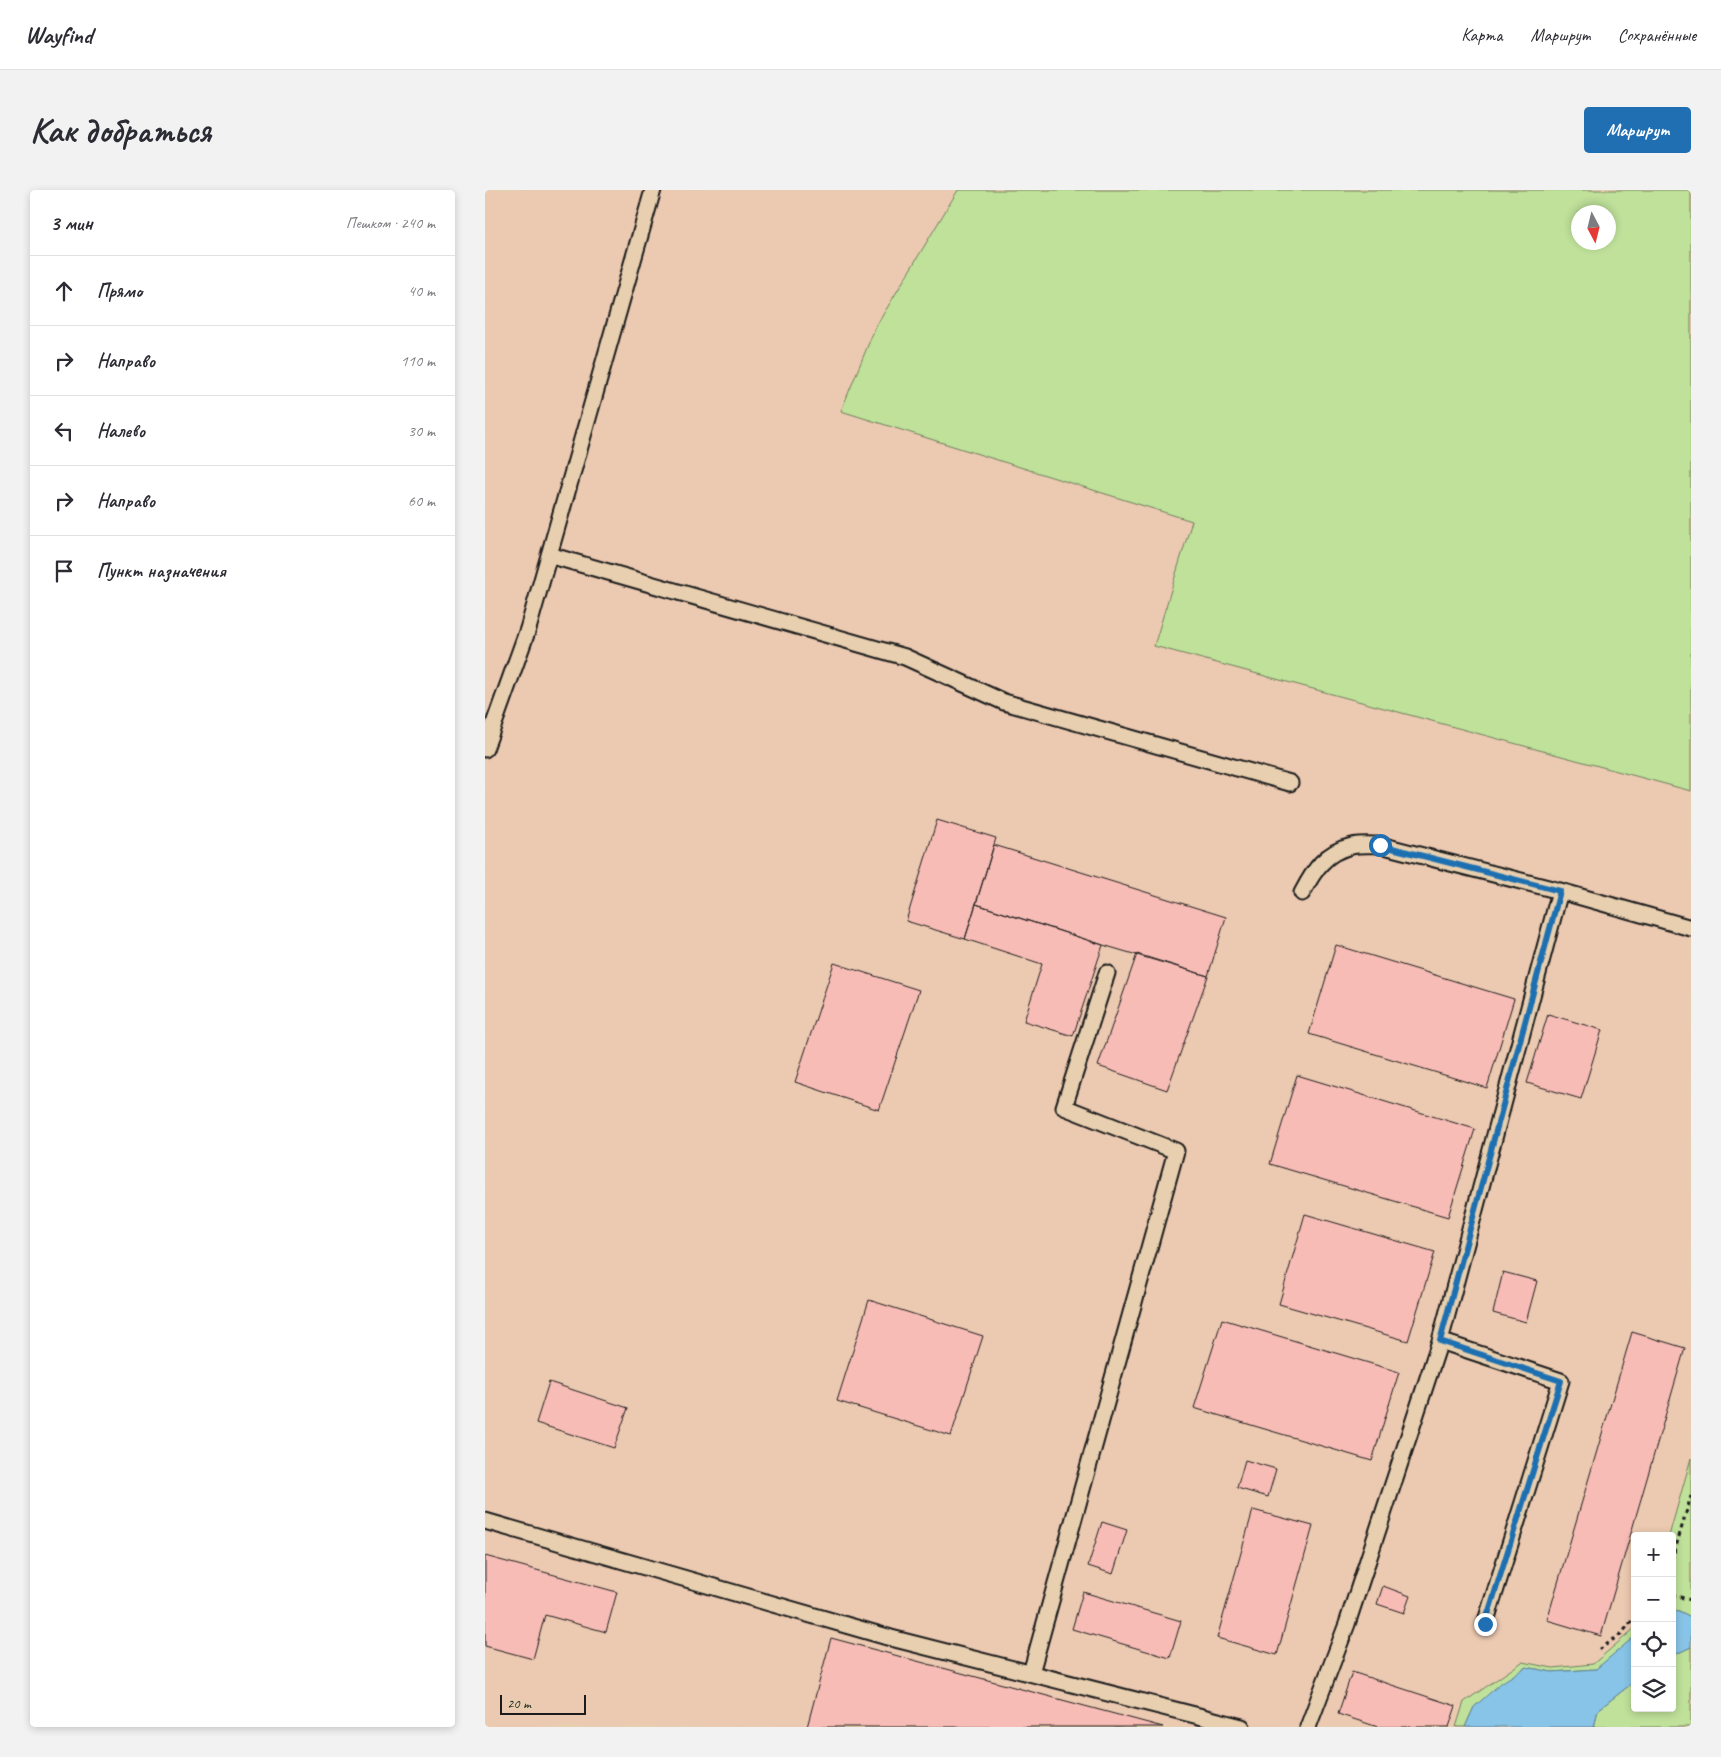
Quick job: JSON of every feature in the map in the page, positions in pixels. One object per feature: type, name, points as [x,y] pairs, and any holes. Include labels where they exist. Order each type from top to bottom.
[{"type":"lane","points":[[485,749],[528,629],[653,190]]},
{"type":"lane","points":[[549,555],[905,657],[1004,702],[1290,783]]},
{"type":"lane","points":[[1302,894],[1311,877],[1327,856],[1352,846],[1380,845],[1560,891],[1691,928]]},
{"type":"lane","points":[[1308,1727],[1347,1624],[1440,1341],[1560,891]]},
{"type":"lane","points":[[1031,1673],[1176,1151],[1064,1107],[1107,973]]},
{"type":"lane","points":[[1440,1341],[1561,1381],[1485,1624]]},
{"type":"lane","points":[[485,1521],[882,1635],[1241,1727]]},
{"type":"path","points":[[1676,1547],[1691,1496]]},
{"type":"path","points":[[1676,1597],[1691,1600]]},
{"type":"path","points":[[1599,1650],[1622,1633],[1631,1622]]},
{"type":"shaded area","points":[[485,190],[958,190],[875,328],[842,411],[1193,521],[1155,646],[1691,791],[1691,1458],[1670,1532],[1631,1532],[1631,1631],[1593,1664],[1553,1668],[1522,1662],[1464,1702],[1456,1727],[485,1727]]},
{"type":"green space","points":[[958,190],[1691,190],[1691,791],[1154,646],[1192,521],[841,411],[875,328]]},
{"type":"green space","points":[[1691,1458],[1691,1617],[1676,1611],[1676,1532],[1670,1532]]},
{"type":"green space","points":[[1631,1631],[1631,1641],[1596,1669],[1552,1672],[1526,1667],[1474,1707],[1465,1727],[1456,1727],[1464,1702],[1522,1662],[1553,1668],[1593,1664]]},
{"type":"green space","points":[[1691,1647],[1691,1727],[1594,1727],[1598,1710],[1631,1684],[1631,1712],[1676,1712],[1676,1654]]},
{"type":"water","points":[[1676,1611],[1691,1617],[1691,1647],[1676,1654]]},
{"type":"water","points":[[1631,1639],[1631,1684],[1598,1710],[1594,1727],[1465,1727],[1474,1707],[1501,1683],[1526,1667],[1552,1672],[1596,1669]]},
{"type":"building","points":[[937,820],[996,838],[965,939],[906,921]]},
{"type":"building","points":[[994,845],[1226,917],[1208,976],[1103,945],[976,904]]},
{"type":"building","points":[[976,904],[1103,945],[1073,1036],[1024,1021],[1042,964],[965,939]]},
{"type":"building","points":[[1336,945],[1514,999],[1487,1088],[1309,1034]]},
{"type":"building","points":[[1137,954],[1208,976],[1167,1090],[1098,1066]]},
{"type":"building","points":[[834,963],[919,990],[879,1110],[795,1082]]},
{"type":"building","points":[[1548,1014],[1602,1030],[1581,1099],[1527,1083]]},
{"type":"building","points":[[1297,1075],[1475,1129],[1448,1217],[1270,1164]]},
{"type":"building","points":[[1305,1214],[1435,1252],[1408,1341],[1279,1304]]},
{"type":"building","points":[[1503,1272],[1537,1281],[1526,1322],[1493,1313]]},
{"type":"building","points":[[869,1300],[983,1336],[951,1436],[837,1401]]},
{"type":"building","points":[[1222,1319],[1399,1372],[1372,1461],[1194,1408]]},
{"type":"building","points":[[1632,1332],[1685,1348],[1601,1636],[1547,1620]]},
{"type":"building","points":[[549,1382],[628,1408],[614,1448],[536,1423]]},
{"type":"building","points":[[1245,1460],[1276,1469],[1268,1497],[1237,1488]]},
{"type":"building","points":[[1253,1510],[1313,1526],[1277,1655],[1217,1638]]},
{"type":"building","points":[[1102,1522],[1127,1530],[1113,1574],[1088,1566]]},
{"type":"building","points":[[485,1556],[617,1592],[606,1632],[545,1615],[533,1659],[485,1646]]},
{"type":"building","points":[[1383,1586],[1410,1596],[1404,1613],[1377,1604]]},
{"type":"building","points":[[1083,1592],[1181,1621],[1170,1658],[1072,1629]]},
{"type":"building","points":[[831,1638],[1163,1727],[807,1727]]},
{"type":"building","points":[[1352,1672],[1456,1706],[1449,1727],[1378,1727],[1338,1714]]},
{"type":"route","points":[[1380,845],[1560,891],[1440,1341],[1561,1381],[1485,1624]]}]
